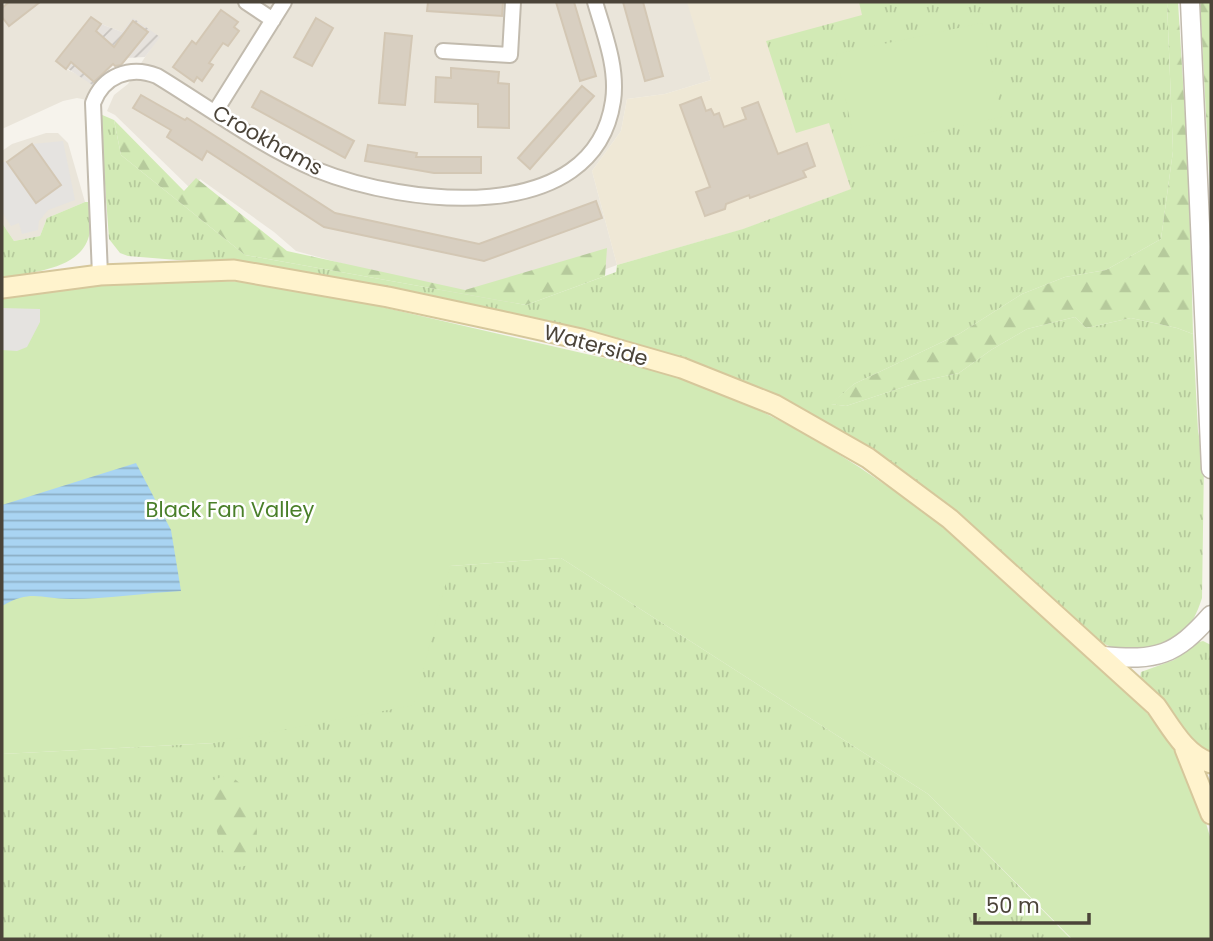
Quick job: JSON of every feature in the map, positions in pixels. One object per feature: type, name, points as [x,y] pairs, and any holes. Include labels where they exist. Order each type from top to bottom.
[{"type":"main road","name":"Waterside","points":[[2,288],[100,275],[234,270],[388,297],[475,316],[582,340],[682,368],[775,405],[868,458],[950,520],[1103,656],[1156,706],[1182,742],[1200,760],[1211,763]]},
{"type":"main road","name":"Waterside","points":[[1182,742],[1211,814]]},
{"type":"street","points":[[246,2],[273,20]]},
{"type":"street","points":[[215,112],[284,2]]},
{"type":"street","points":[[443,51],[510,55],[513,2]]},
{"type":"street","name":"Crookhams","points":[[100,275],[93,103],[102,88],[117,76],[147,72],[271,146],[315,169],[346,180],[419,195],[498,197],[535,188],[556,179],[585,159],[605,131],[613,98],[612,68],[595,2]]},
{"type":"street","points":[[1190,2],[1211,469]]},
{"type":"street","points":[[1103,656],[1139,660],[1163,655],[1182,644],[1211,615]]},
{"type":"shaded area","points":[[2,2],[690,2],[711,80],[665,94],[627,99],[621,131],[592,171],[617,265],[503,307],[296,251],[200,179],[192,190],[115,115],[107,111],[114,95],[128,84],[159,37],[122,32],[101,24],[66,69],[94,86],[87,100],[77,98],[63,101],[2,129]]},
{"type":"shaded area","points":[[687,2],[1065,2],[852,189],[744,229],[617,265],[592,171],[621,131],[627,99],[665,94],[711,80]]},
{"type":"shaded area","points":[[91,17],[122,32],[133,18],[160,37],[145,57],[126,58],[117,68],[113,64],[94,86],[56,61]]},
{"type":"shaded area","points":[[46,133],[58,133],[68,143],[85,202],[47,218],[40,236],[14,241],[2,223],[2,151],[12,144]]},
{"type":"shaded area","points":[[63,141],[75,200],[48,210],[39,221],[38,230],[22,234],[19,223],[11,226],[2,212],[2,162],[7,162],[35,202],[32,144]]},
{"type":"shaded area","points":[[2,308],[40,309],[40,322],[27,347],[17,351],[2,350]]},
{"type":"green space","points":[[859,2],[1167,2],[1173,151],[1161,239],[1106,270],[1065,277],[1022,294],[959,334],[854,384],[831,404],[846,406],[922,381],[959,373],[1027,329],[1075,317],[1086,328],[1131,318],[1193,334],[1198,431],[1204,461],[1202,598],[1189,627],[1172,643],[1160,648],[1129,649],[1112,647],[1101,642],[951,513],[743,385],[265,267],[221,261],[128,256],[120,253],[109,239],[100,114],[114,120],[121,155],[245,255],[526,305],[616,272],[617,265],[743,229],[851,189],[829,123],[796,133],[766,41],[862,15]]},
{"type":"green space","points":[[1167,2],[1178,2],[1189,178],[1193,334],[1131,318],[1086,328],[1075,317],[1027,329],[959,373],[922,381],[846,406],[830,404],[854,384],[959,334],[1022,294],[1065,277],[1106,270],[1161,239],[1173,151]]},
{"type":"green space","points":[[1200,2],[1211,2],[1211,209]]},
{"type":"green space","points":[[982,23],[1002,117],[856,148],[836,54]]},
{"type":"green space","points":[[114,120],[184,191],[196,178],[287,251],[465,290],[607,248],[605,276],[526,305],[245,255],[121,155]]},
{"type":"green space","points":[[89,202],[89,236],[76,256],[53,268],[2,278],[2,223],[14,241],[40,236],[47,218]]},
{"type":"green space","name":"Black Fan Valley","points":[[187,280],[253,282],[334,296],[656,370],[735,398],[806,434],[859,467],[922,510],[983,561],[1137,702],[1169,738],[1195,786],[1211,840],[1211,939],[1072,939],[928,794],[561,558],[450,566],[414,705],[215,743],[2,754],[2,297],[68,286]]},
{"type":"green space","points":[[561,558],[928,794],[1071,939],[2,939],[2,754],[215,743],[450,566]]},
{"type":"green space","points":[[1203,641],[1211,645],[1211,757],[1204,756],[1140,679],[1141,672],[1174,660]]},
{"type":"green space","points":[[229,774],[251,793],[257,831],[255,864],[239,867],[222,850],[211,810],[209,782]]},
{"type":"water","points":[[136,463],[171,530],[181,591],[85,599],[29,596],[2,606],[2,505]]},
{"type":"building","points":[[9,2],[40,2],[9,26],[2,17],[2,8]]},
{"type":"building","points":[[428,2],[503,2],[502,16],[427,11]]},
{"type":"building","points":[[556,2],[574,2],[596,76],[580,81]]},
{"type":"building","points":[[623,2],[643,2],[663,76],[645,81]]},
{"type":"building","points":[[221,10],[238,22],[234,27],[239,31],[228,46],[223,43],[209,63],[213,65],[202,81],[197,77],[194,82],[173,67],[192,41],[196,44]]},
{"type":"building","points":[[91,17],[101,24],[96,31],[114,47],[133,21],[148,32],[121,65],[113,64],[94,82],[71,62],[66,69],[56,61]]},
{"type":"building","points":[[316,18],[333,28],[312,66],[294,57]]},
{"type":"building","points":[[385,33],[412,36],[405,105],[379,103]]},
{"type":"building","points":[[451,68],[499,72],[498,83],[509,84],[509,128],[478,127],[478,104],[435,102],[436,77],[451,78]]},
{"type":"building","points":[[582,86],[594,96],[530,169],[518,158]]},
{"type":"building","points":[[261,91],[354,141],[345,158],[252,107]]},
{"type":"building","points":[[141,95],[185,120],[187,118],[335,213],[479,244],[596,201],[602,218],[484,261],[324,227],[207,151],[202,160],[167,137],[171,130],[133,108]]},
{"type":"building","points":[[701,97],[706,111],[711,109],[714,115],[719,113],[724,127],[746,119],[742,108],[758,102],[778,154],[807,143],[815,166],[803,171],[806,177],[750,198],[749,195],[726,204],[725,209],[705,216],[696,192],[710,187],[680,105]]},
{"type":"building","points":[[32,144],[61,185],[36,203],[7,162]]},
{"type":"building","points":[[368,145],[417,153],[416,157],[481,157],[481,173],[434,173],[365,161]]}]
